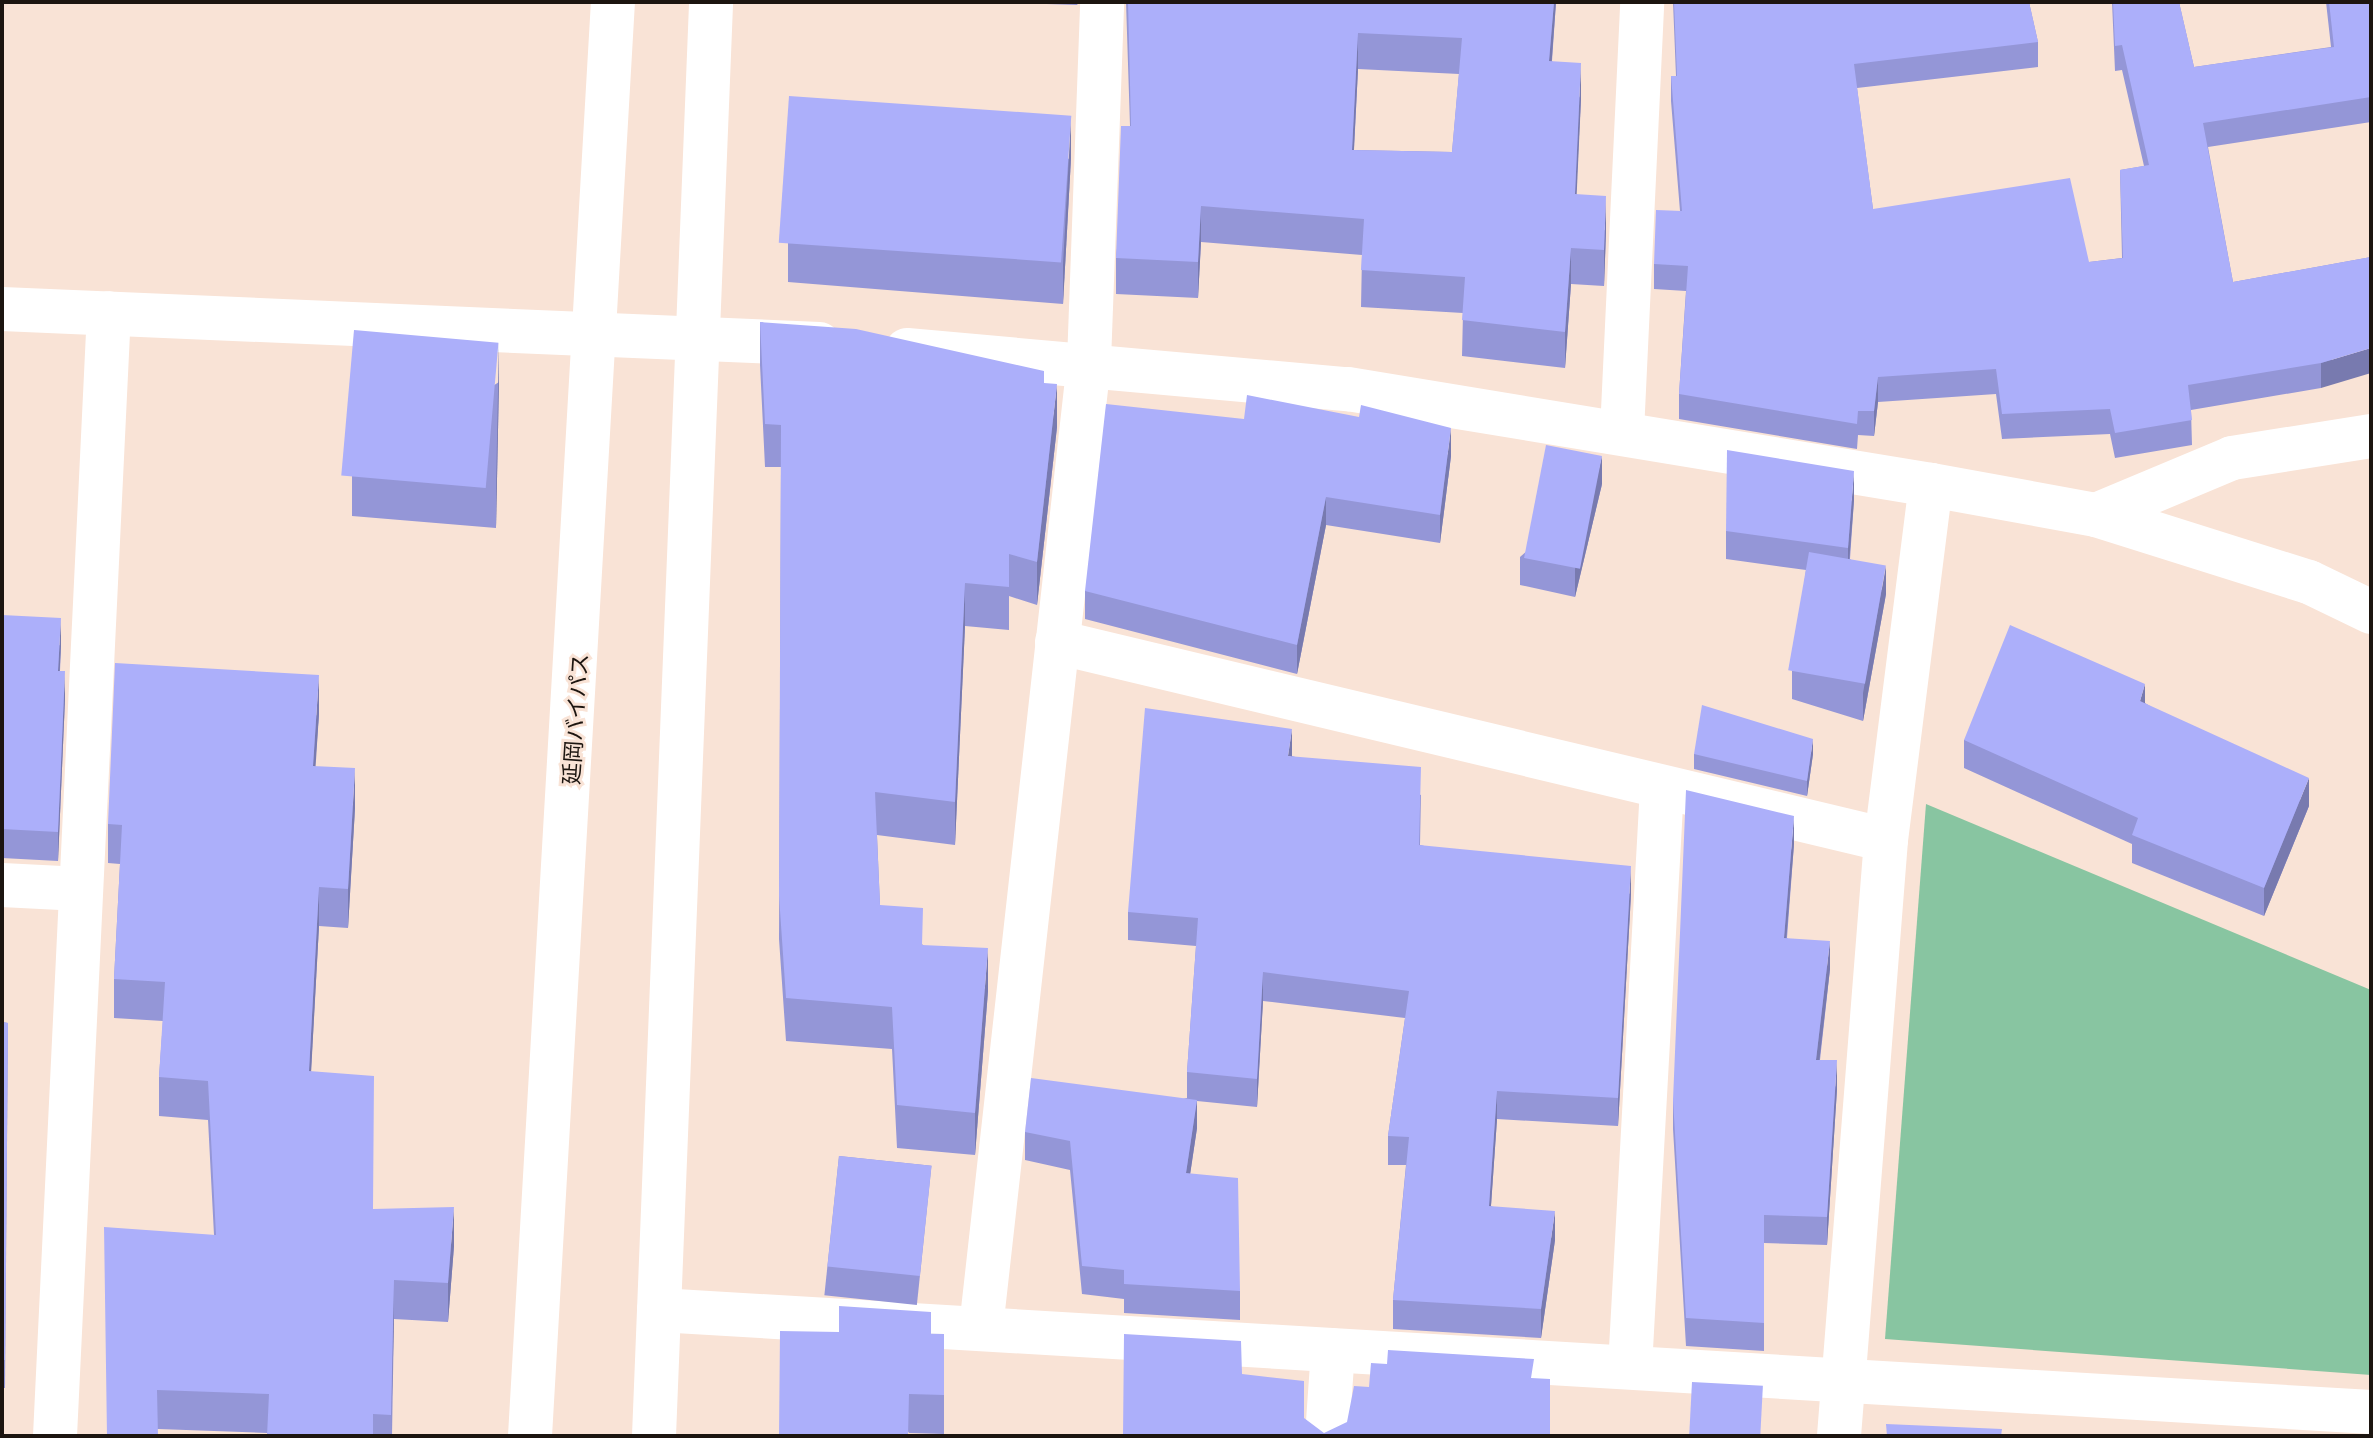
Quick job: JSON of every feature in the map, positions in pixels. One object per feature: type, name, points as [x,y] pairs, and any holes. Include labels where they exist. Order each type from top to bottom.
[{"type":"main road","name":"延岡バイパス","points":[[530,1436],[599,333],[613,2]]},
{"type":"main road","points":[[654,1436],[711,2]]},
{"type":"main road","points":[[981,1328],[1089,362],[1102,2]]},
{"type":"main road","points":[[1622,432],[1642,2]]},
{"type":"main road","points":[[2,309],[697,336],[1089,362],[1348,389],[1622,432],[2096,515],[2309,582],[2371,612]]},
{"type":"main road","points":[[55,1436],[109,313]]},
{"type":"main road","points":[[2096,515],[2232,458],[2371,436]]},
{"type":"main road","points":[[1839,1436],[1886,840],[1931,485]]},
{"type":"main road","points":[[1057,642],[1886,840]]},
{"type":"main road","points":[[1630,1367],[1662,788]]},
{"type":"main road","points":[[2,885],[81,889]]},
{"type":"main road","points":[[659,1310],[1843,1380],[2197,1419],[2371,1412]]},
{"type":"main road","points":[[1327,1436],[1333,1350]]},
{"type":"green space","points":[[1926,804],[2371,990],[2371,1375],[1885,1339]]},
{"type":"building","points":[[1128,2],[1554,2],[1549,61],[1581,63],[1575,194],[1606,196],[1604,250],[1571,248],[1565,332],[1462,320],[1465,277],[1361,270],[1364,219],[1201,206],[1198,262],[1116,258],[1121,126],[1131,126]],"holes":[[[1358,33],[1462,38],[1452,152],[1352,150]]]},
{"type":"building","points":[[1674,2],[2029,2],[2038,42],[1854,64],[1873,209],[2070,178],[2089,262],[2123,258],[2120,170],[2149,165],[2122,45],[2115,46],[2113,2],[2179,2],[2194,67],[2334,47],[2329,2],[2371,2],[2371,97],[2203,123],[2233,282],[2371,257],[2371,348],[2321,363],[2188,385],[2192,420],[2115,433],[2110,409],[2002,414],[1996,369],[1878,377],[1874,411],[1858,411],[1857,424],[1679,394],[1688,266],[1654,264],[1656,210],[1682,211],[1671,76],[1677,76]]},
{"type":"building","points":[[789,96],[1071,116],[1061,262],[779,243]]},
{"type":"building","points":[[760,322],[856,329],[1044,371],[1044,383],[1057,384],[1037,562],[1009,554],[1009,587],[965,583],[955,802],[875,792],[880,905],[923,908],[922,945],[988,948],[975,1113],[897,1105],[892,1007],[786,998],[779,896],[781,425],[765,424]]},
{"type":"building","points":[[354,330],[498,343],[486,488],[341,475]]},
{"type":"building","points":[[1247,395],[1359,417],[1361,405],[1451,428],[1440,515],[1326,497],[1297,645],[1085,591],[1106,404],[1244,419]]},
{"type":"building","points":[[1546,445],[1602,456],[1580,569],[1524,558]]},
{"type":"building","points":[[1727,450],[1854,471],[1848,548],[1726,531]]},
{"type":"building","points":[[1809,552],[1886,566],[1865,684],[1788,670]]},
{"type":"building","points":[[2,615],[61,618],[58,671],[65,671],[58,832],[2,829]]},
{"type":"building","points":[[2010,625],[2145,684],[2140,701],[2309,778],[2264,888],[2132,835],[2138,818],[1964,740]]},
{"type":"building","points":[[115,663],[319,675],[313,766],[355,768],[348,889],[319,887],[309,1071],[374,1076],[373,1209],[454,1207],[448,1283],[394,1280],[391,1415],[373,1414],[373,1436],[267,1436],[269,1394],[157,1390],[158,1436],[107,1436],[104,1227],[216,1235],[208,1081],[159,1077],[165,982],[114,979],[122,825],[108,824]]},
{"type":"building","points":[[1702,705],[1813,739],[1807,781],[1694,754]]},
{"type":"building","points":[[1145,708],[1292,729],[1288,756],[1421,767],[1419,845],[1631,866],[1618,1098],[1497,1091],[1489,1206],[1555,1211],[1541,1309],[1393,1300],[1409,1137],[1388,1136],[1409,991],[1263,972],[1257,1079],[1187,1072],[1198,918],[1128,912]]},
{"type":"building","points":[[1686,790],[1794,816],[1784,938],[1830,941],[1816,1060],[1837,1060],[1827,1217],[1764,1215],[1764,1323],[1686,1318],[1673,1100]]},
{"type":"building","points":[[2,1022],[8,1023],[5,1360],[2,1360]]},
{"type":"building","points":[[1031,1078],[1197,1100],[1186,1173],[1238,1178],[1240,1291],[1124,1284],[1124,1270],[1082,1266],[1070,1141],[1025,1132]]},
{"type":"building","points":[[839,1156],[931,1166],[920,1276],[827,1266]]},
{"type":"building","points":[[839,1306],[931,1312],[931,1334],[944,1334],[944,1395],[909,1394],[908,1436],[779,1436],[780,1331],[839,1332]]},
{"type":"building","points":[[1124,1334],[1241,1341],[1242,1374],[1304,1381],[1304,1418],[1324,1433],[1347,1422],[1354,1386],[1369,1387],[1371,1363],[1387,1364],[1388,1350],[1534,1359],[1531,1378],[1550,1379],[1550,1436],[1123,1436]]},
{"type":"building","points":[[1692,1382],[1763,1386],[1760,1436],[1689,1436]]},
{"type":"building","points":[[1886,1424],[2002,1429],[2001,1436],[1887,1436]]}]
